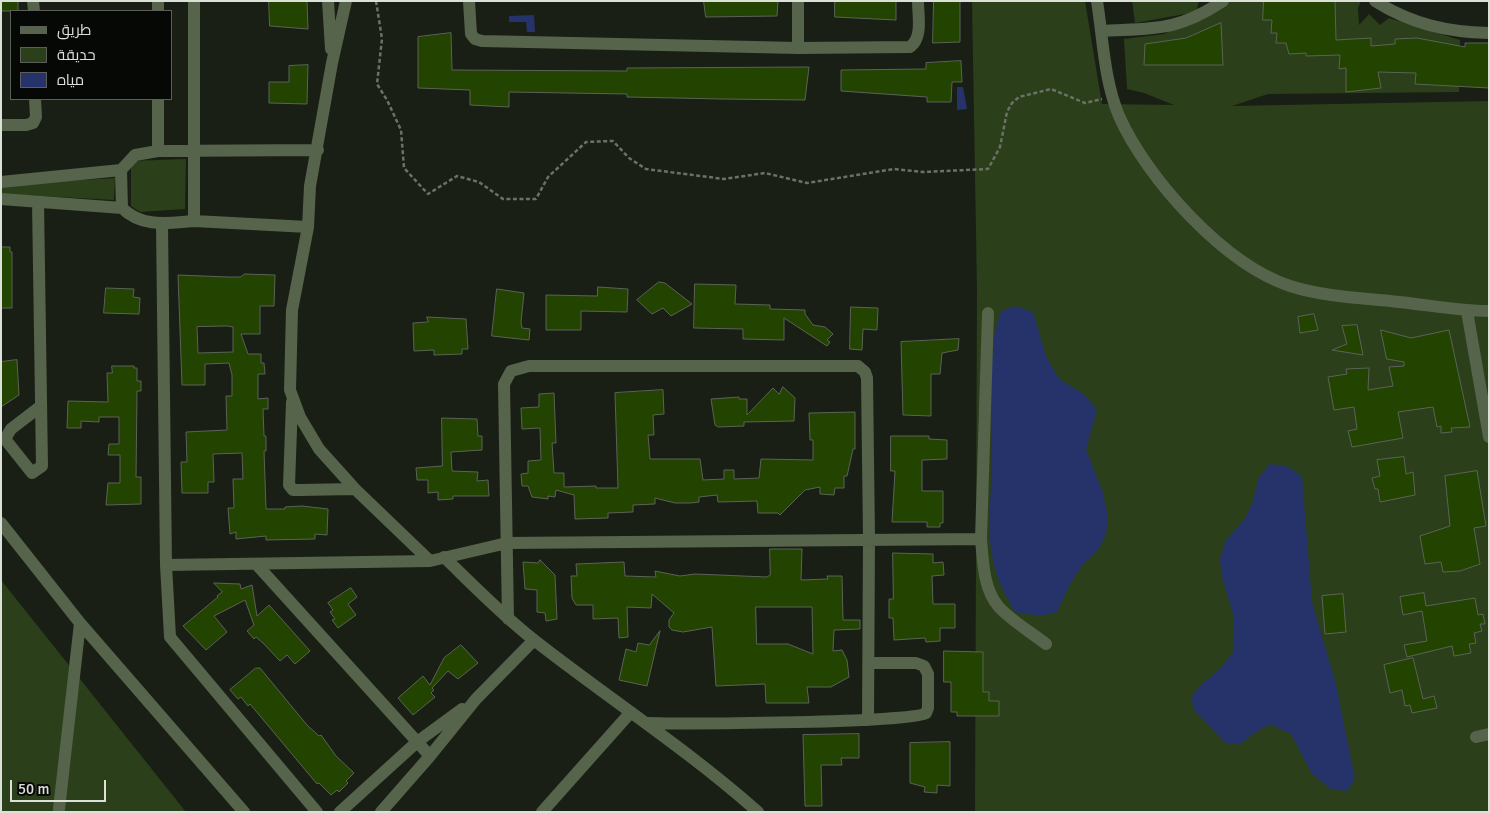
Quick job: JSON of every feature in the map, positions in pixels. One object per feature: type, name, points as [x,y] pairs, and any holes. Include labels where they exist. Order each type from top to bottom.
[{"type":"street","points":[[194,1],[194,221]]},
{"type":"street","points":[[328,1],[332,63]]},
{"type":"street","points":[[346,1],[332,63],[318,150],[310,186],[308,228],[292,310],[290,362],[292,400],[289,485],[293,490],[355,489]]},
{"type":"street","points":[[469,1],[471,34],[475,39],[482,41],[798,48],[910,47],[915,43],[918,36],[918,1]]},
{"type":"street","points":[[798,1],[798,48]]},
{"type":"street","points":[[1097,1],[1113,96],[1129,134],[1170,194],[1213,238],[1254,269],[1289,286],[1467,311],[1489,312]]},
{"type":"street","points":[[1101,31],[1168,27],[1197,17],[1223,1]]},
{"type":"street","points":[[1375,1],[1401,16],[1428,26],[1462,32],[1489,33]]},
{"type":"street","points":[[1,126],[33,123],[36,117],[36,100]]},
{"type":"street","points":[[158,100],[158,151]]},
{"type":"street","points":[[1,182],[120,170],[135,155],[158,151],[318,150]]},
{"type":"street","points":[[120,170],[122,208]]},
{"type":"street","points":[[1,199],[122,208],[136,220],[162,224],[194,221],[308,228]]},
{"type":"street","points":[[38,202],[42,466],[32,473],[5,439],[12,429],[41,406]]},
{"type":"street","points":[[162,224],[166,565],[170,637],[317,812]]},
{"type":"street","points":[[1467,311],[1489,437]]},
{"type":"street","points":[[988,313],[981,538],[988,588],[998,606],[1046,644]]},
{"type":"street","points":[[508,619],[504,384],[511,371],[528,366],[858,366],[865,372],[867,378],[869,538],[868,720]]},
{"type":"street","points":[[292,400],[318,450],[355,489],[430,561]]},
{"type":"street","points":[[1,523],[80,623],[244,812]]},
{"type":"street","points":[[166,565],[430,561],[507,543],[981,538]]},
{"type":"street","points":[[444,557],[508,619],[631,712],[649,723],[726,783],[758,812]]},
{"type":"street","points":[[258,564],[430,756]]},
{"type":"street","points":[[58,811],[80,623]]},
{"type":"street","points":[[381,812],[476,699],[534,640]]},
{"type":"street","points":[[649,723],[868,720],[919,717],[926,713],[928,708],[928,674],[924,666],[916,663],[869,662]]},
{"type":"street","points":[[340,812],[417,742],[476,699]]},
{"type":"street","points":[[542,812],[631,712]]},
{"type":"path","points":[[376,1],[382,39],[377,84],[401,130],[404,168],[428,194],[456,176],[479,182],[503,199],[536,199],[548,177],[586,142],[613,141],[630,158],[646,169],[724,179],[765,173],[807,183],[894,168],[923,172],[988,169],[1000,147],[1007,112],[1019,96],[1051,90],[1085,103],[1113,96]]},
{"type":"green space","points":[[972,1],[1085,1],[1102,104],[1174,105],[1144,93],[1127,89],[1124,39],[1164,34],[1230,1],[1361,1],[1358,8],[1359,25],[1369,14],[1380,25],[1389,18],[1460,40],[1459,92],[1268,94],[1232,106],[1489,101],[1489,812],[975,812],[977,291]]},
{"type":"green space","points":[[1132,1],[1199,1],[1196,12],[1135,23]]},
{"type":"green space","points":[[186,159],[185,209],[140,212],[131,206],[131,161]]},
{"type":"green space","points":[[115,178],[114,200],[1,194],[1,185]]},
{"type":"green space","points":[[1,580],[186,812],[1,812]]},
{"type":"water","points":[[534,15],[535,32],[527,32],[526,22],[509,22],[509,16]]},
{"type":"water","points":[[957,87],[963,87],[967,109],[957,110]]},
{"type":"water","points":[[1015,306],[1033,312],[1046,356],[1059,379],[1084,394],[1097,410],[1086,449],[1103,493],[1108,517],[1106,534],[1098,550],[1083,564],[1070,584],[1057,612],[1040,616],[1015,612],[997,574],[992,558],[990,538],[992,462],[990,386],[992,348],[1001,311]]},
{"type":"water","points":[[1270,464],[1289,467],[1302,477],[1312,602],[1336,684],[1355,779],[1347,791],[1331,789],[1312,774],[1291,734],[1270,724],[1240,744],[1227,744],[1194,710],[1191,697],[1202,684],[1222,667],[1233,652],[1233,614],[1222,577],[1220,559],[1226,540],[1244,520],[1252,504],[1259,477]]},
{"type":"building","points":[[1,1],[18,1],[18,10],[1,11]]},
{"type":"building","points":[[269,1],[307,1],[308,29],[270,26]]},
{"type":"building","points":[[704,1],[778,1],[777,16],[706,17]]},
{"type":"building","points":[[835,1],[896,1],[896,20],[835,17]]},
{"type":"building","points":[[934,1],[960,1],[960,42],[933,43]]},
{"type":"building","points":[[1264,1],[1335,1],[1336,40],[1371,38],[1371,46],[1395,44],[1395,39],[1417,38],[1465,47],[1465,43],[1489,43],[1489,88],[1415,84],[1416,73],[1378,72],[1381,88],[1346,92],[1346,68],[1339,69],[1340,55],[1306,56],[1306,53],[1289,54],[1286,43],[1276,43],[1277,33],[1271,33],[1272,20],[1263,20]]},
{"type":"building","points":[[1221,23],[1223,65],[1144,65],[1145,44],[1186,38]]},
{"type":"building","points":[[451,33],[452,70],[627,71],[627,68],[809,67],[805,100],[627,97],[627,94],[509,92],[509,107],[470,105],[470,90],[418,88],[418,37]]},
{"type":"building","points":[[961,61],[962,82],[952,82],[951,102],[927,102],[927,97],[841,91],[841,70],[926,69],[926,63]]},
{"type":"building","points":[[308,65],[307,104],[269,103],[269,82],[289,82],[289,66]]},
{"type":"building","points":[[1,247],[10,247],[10,252],[12,252],[12,308],[1,308]]},
{"type":"building","points":[[245,274],[275,275],[274,306],[260,306],[260,334],[241,334],[248,354],[261,354],[261,363],[264,363],[265,374],[258,374],[258,399],[268,398],[268,409],[263,409],[264,436],[266,436],[266,451],[264,451],[266,509],[285,509],[285,507],[302,506],[328,509],[327,535],[315,534],[315,539],[266,540],[266,536],[236,539],[236,532],[230,534],[228,508],[234,508],[233,479],[243,479],[242,453],[213,454],[214,482],[208,482],[208,493],[182,493],[181,462],[187,462],[186,432],[227,430],[226,396],[232,396],[232,375],[229,363],[205,364],[205,385],[182,385],[178,275],[240,277]],"holes":[[[197,327],[233,327],[233,352],[198,353]]]},
{"type":"building","points":[[659,282],[665,283],[692,304],[671,316],[663,308],[652,314],[637,300]]},
{"type":"building","points":[[695,284],[736,285],[735,304],[770,305],[770,309],[805,310],[805,314],[813,325],[825,327],[833,334],[827,340],[830,342],[827,346],[784,318],[784,340],[743,339],[743,329],[694,328]]},
{"type":"building","points":[[598,287],[628,289],[627,312],[581,311],[581,330],[546,330],[546,295],[597,296]]},
{"type":"building","points":[[106,288],[134,289],[133,297],[140,298],[139,314],[104,313]]},
{"type":"building","points":[[497,289],[524,293],[521,322],[522,328],[530,329],[529,340],[492,336]]},
{"type":"building","points":[[851,307],[878,308],[877,330],[863,329],[862,350],[850,349]]},
{"type":"building","points":[[1314,314],[1318,330],[1300,333],[1298,317]]},
{"type":"building","points":[[427,317],[466,319],[468,349],[462,349],[462,354],[434,355],[434,350],[414,351],[413,323],[428,322]]},
{"type":"building","points":[[1357,325],[1363,355],[1332,350],[1347,344],[1342,326]]},
{"type":"building","points":[[1381,330],[1411,338],[1449,330],[1470,427],[1451,428],[1452,432],[1441,433],[1441,426],[1437,427],[1433,407],[1398,412],[1403,438],[1352,447],[1348,431],[1357,429],[1354,407],[1334,410],[1328,377],[1347,374],[1346,369],[1369,368],[1368,390],[1393,386],[1389,367],[1404,366],[1404,362],[1387,359]]},
{"type":"building","points":[[959,339],[958,350],[942,353],[940,374],[931,374],[931,416],[903,415],[901,342]]},
{"type":"building","points":[[17,360],[19,395],[1,407],[1,362]]},
{"type":"building","points":[[112,366],[134,366],[134,368],[137,368],[137,381],[141,381],[141,391],[137,391],[136,477],[141,477],[141,504],[106,505],[108,483],[120,483],[120,455],[108,455],[109,444],[119,444],[119,417],[99,417],[99,422],[81,421],[81,428],[67,428],[68,401],[108,402],[107,373],[112,373]]},
{"type":"building","points":[[783,387],[795,398],[794,421],[744,422],[744,426],[718,427],[715,425],[711,399],[739,397],[739,399],[747,399],[747,415],[773,388],[779,394]]},
{"type":"building","points":[[663,390],[664,414],[653,415],[654,435],[648,435],[650,459],[700,459],[703,480],[724,479],[724,470],[734,470],[734,479],[759,478],[761,459],[813,460],[813,440],[810,440],[809,413],[855,412],[855,449],[853,449],[847,476],[844,476],[844,488],[835,488],[834,495],[820,494],[820,487],[805,490],[780,515],[778,513],[758,513],[757,501],[718,502],[717,495],[699,497],[699,502],[691,503],[675,503],[655,498],[655,504],[633,505],[633,512],[608,513],[608,518],[575,519],[574,495],[556,490],[555,497],[548,496],[548,499],[532,497],[528,486],[522,486],[521,474],[528,473],[528,461],[541,460],[540,428],[522,429],[521,408],[539,407],[539,394],[554,393],[556,443],[552,443],[554,473],[564,473],[564,487],[596,486],[596,488],[618,488],[615,393]]},
{"type":"building","points":[[442,418],[477,419],[478,436],[482,436],[482,450],[451,452],[452,471],[478,472],[477,481],[488,480],[489,496],[453,496],[453,499],[438,500],[438,492],[428,493],[428,480],[417,480],[416,468],[442,466]]},
{"type":"building","points":[[891,436],[929,436],[929,439],[947,440],[947,459],[922,460],[922,491],[943,491],[943,523],[940,523],[940,527],[927,527],[927,522],[892,522],[895,471],[891,471]]},
{"type":"building","points":[[1404,457],[1406,474],[1413,472],[1415,495],[1380,502],[1378,489],[1375,489],[1372,478],[1380,476],[1377,460]]},
{"type":"building","points":[[1477,471],[1486,526],[1474,528],[1480,564],[1460,571],[1443,572],[1441,562],[1425,564],[1420,536],[1450,526],[1445,476]]},
{"type":"building","points":[[770,549],[802,549],[801,580],[828,579],[827,576],[842,576],[843,620],[860,620],[860,629],[834,630],[833,651],[842,650],[847,660],[849,677],[831,687],[807,687],[809,703],[766,703],[765,684],[716,686],[712,627],[683,632],[672,630],[669,627],[669,620],[674,613],[652,594],[651,608],[627,607],[628,637],[619,638],[618,618],[593,619],[593,605],[576,605],[572,598],[571,576],[577,576],[576,564],[624,562],[625,576],[656,577],[655,571],[680,576],[695,574],[767,577],[770,575]],"holes":[[[756,607],[812,607],[813,654],[788,644],[757,644]]]},
{"type":"building","points":[[893,553],[933,554],[933,563],[943,562],[944,575],[932,576],[933,604],[955,604],[955,628],[940,628],[940,641],[926,642],[925,638],[894,640],[893,618],[889,618],[889,599],[893,599]]},
{"type":"building","points":[[540,560],[555,575],[557,619],[546,621],[545,613],[537,612],[537,590],[525,589],[523,562],[538,563]]},
{"type":"building","points":[[214,583],[240,584],[241,589],[252,585],[257,616],[269,605],[310,651],[295,664],[287,655],[280,661],[263,643],[256,637],[254,639],[247,631],[254,625],[245,600],[214,616],[227,632],[206,650],[183,626],[222,592]]},
{"type":"building","points":[[351,588],[357,597],[348,604],[356,615],[338,628],[332,620],[335,619],[330,612],[333,610],[328,603]]},
{"type":"building","points":[[1424,593],[1426,606],[1475,598],[1478,615],[1483,614],[1485,624],[1480,624],[1482,631],[1474,633],[1476,643],[1469,644],[1471,653],[1454,656],[1452,646],[1407,657],[1404,645],[1427,641],[1422,611],[1403,615],[1400,597]]},
{"type":"building","points":[[1343,594],[1346,632],[1325,634],[1322,596]]},
{"type":"building","points":[[660,631],[647,686],[619,680],[626,649],[636,652],[638,643],[649,645]]},
{"type":"building","points":[[461,645],[478,663],[458,679],[448,671],[432,688],[434,690],[431,693],[435,697],[413,715],[398,698],[423,676],[430,685],[444,658]]},
{"type":"building","points":[[944,651],[983,652],[983,692],[989,692],[989,701],[999,701],[999,716],[957,716],[957,712],[951,712],[951,682],[944,682]]},
{"type":"building","points":[[1413,658],[1423,699],[1434,696],[1437,708],[1412,713],[1410,705],[1405,706],[1402,690],[1390,693],[1384,665]]},
{"type":"building","points":[[256,668],[260,668],[307,725],[319,736],[321,735],[336,756],[354,773],[339,792],[337,790],[331,795],[319,783],[317,784],[250,704],[248,706],[241,697],[238,699],[230,690]]},
{"type":"building","points":[[859,734],[859,758],[841,758],[842,765],[821,765],[822,806],[805,806],[803,735]]},
{"type":"building","points":[[950,742],[950,786],[937,785],[937,793],[924,792],[925,787],[910,783],[910,743]]}]
